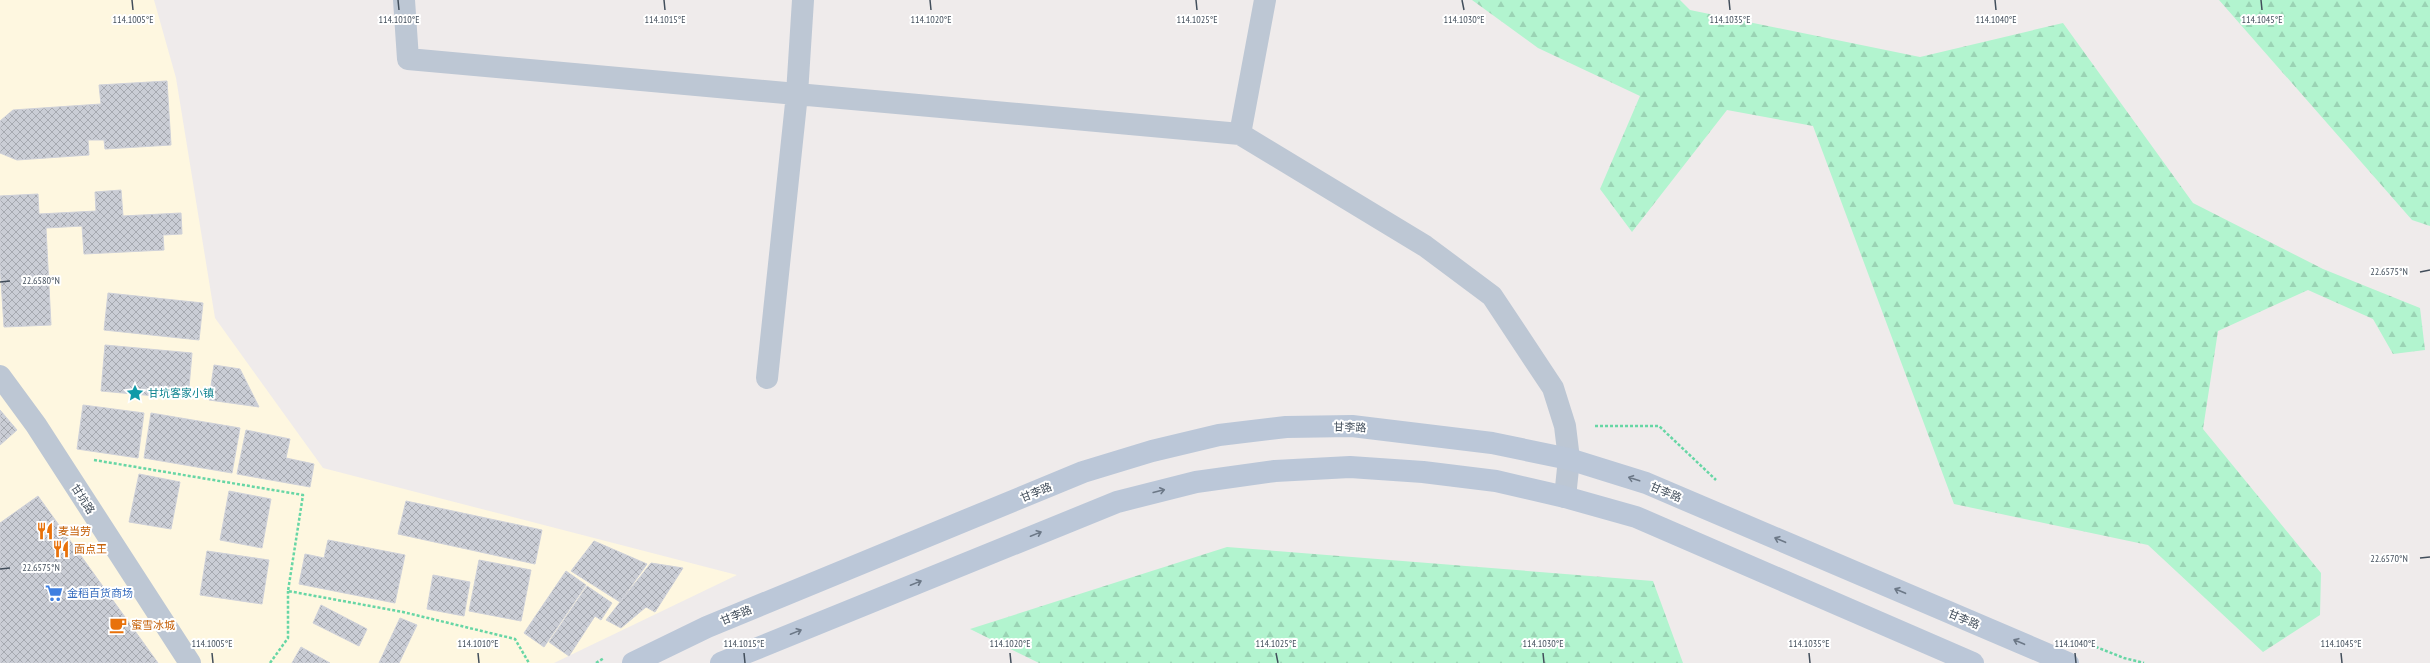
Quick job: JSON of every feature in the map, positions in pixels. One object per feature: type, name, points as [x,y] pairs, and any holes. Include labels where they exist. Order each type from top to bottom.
[{"type":"main road","name":"甘李路","points":[[633,663],[707,627],[1083,472],[1152,451],[1219,435],[1286,427],[1352,426],[1492,444],[1569,459],[1646,483],[2068,663]]},
{"type":"main road","points":[[721,663],[1117,502],[1196,482],[1275,471],[1350,467],[1424,472],[1481,479],[1565,497],[1636,517],[1973,663]]},
{"type":"street","points":[[404,0],[408,59],[1240,134],[1425,246],[1492,296],[1553,388],[1565,426],[1569,459],[1565,497]]},
{"type":"street","points":[[767,378],[797,94],[804,0]]},
{"type":"street","points":[[1240,134],[1265,0]]},
{"type":"street","name":"甘坑路","points":[[0,376],[54,454],[190,663]]},
{"type":"path","points":[[1565,426],[1659,426],[1721,484]]},
{"type":"path","points":[[54,454],[303,495],[288,591],[288,638],[270,663]]},
{"type":"path","points":[[288,591],[403,612],[515,639],[529,663]]},
{"type":"path","points":[[2088,644],[2124,658],[2144,663]]},
{"type":"path","points":[[596,663],[609,656]]},
{"type":"shaded area","name":"甘坑客家小镇","points":[[0,0],[154,0],[176,78],[215,318],[323,468],[737,575],[554,663],[0,663]]},
{"type":"green space","points":[[1472,0],[1680,0],[1690,10],[1920,57],[2063,23],[2193,203],[2323,269],[2420,308],[2425,350],[2393,354],[2373,319],[2308,290],[2218,331],[2203,429],[2321,573],[2320,615],[2263,652],[2148,545],[1954,504],[1813,126],[1727,110],[1632,232],[1600,189],[1640,96],[1538,48]]},
{"type":"green space","points":[[2219,0],[2430,0],[2430,226],[2412,220]]},
{"type":"green space","points":[[1227,547],[1653,581],[1683,663],[1039,663],[970,629]]},
{"type":"building","points":[[167,81],[171,145],[105,149],[104,140],[88,140],[89,155],[17,160],[0,153],[0,121],[13,110],[101,104],[99,85]]},
{"type":"building","points":[[121,190],[123,216],[181,213],[182,234],[163,235],[164,250],[84,254],[82,226],[46,228],[51,325],[4,327],[0,265],[0,196],[38,194],[39,214],[96,211],[95,192]]},
{"type":"building","points":[[108,293],[203,303],[199,340],[104,330]]},
{"type":"building","points":[[105,345],[192,353],[188,399],[101,391]]},
{"type":"building","points":[[214,365],[240,369],[259,407],[209,400]]},
{"type":"building","points":[[83,405],[144,413],[138,458],[77,449]]},
{"type":"building","points":[[0,410],[17,430],[0,445]]},
{"type":"building","points":[[151,413],[240,428],[232,473],[144,458]]},
{"type":"building","points":[[246,430],[290,439],[286,458],[314,464],[310,487],[237,474]]},
{"type":"building","points":[[139,474],[180,482],[171,529],[129,522]]},
{"type":"building","points":[[229,491],[271,499],[262,548],[220,540]]},
{"type":"building","name":"金稻百货商场","points":[[38,496],[158,663],[0,663],[0,523]]},
{"type":"building","points":[[406,501],[542,530],[535,564],[398,534]]},
{"type":"building","points":[[328,540],[405,555],[395,603],[299,584],[305,554],[324,558]]},
{"type":"building","points":[[594,541],[647,564],[620,602],[571,571]]},
{"type":"building","points":[[207,551],[269,560],[262,604],[200,595]]},
{"type":"building","points":[[479,560],[531,570],[521,621],[469,611]]},
{"type":"building","points":[[651,563],[683,568],[655,612],[646,607],[621,628],[606,620]]},
{"type":"building","points":[[566,571],[586,585],[544,647],[524,633]]},
{"type":"building","points":[[433,575],[470,582],[464,616],[427,609]]},
{"type":"building","points":[[587,586],[612,603],[601,620],[595,616],[569,656],[549,642]]},
{"type":"building","points":[[321,605],[367,629],[359,646],[313,623]]},
{"type":"building","points":[[400,618],[417,625],[399,663],[379,663]]},
{"type":"building","points":[[301,647],[330,663],[292,663]]},
{"type":"place","name":"甘坑客家小镇","points":[[135,393]]},
{"type":"place","name":"麦当劳","points":[[45,531]]},
{"type":"place","name":"面点王","points":[[61,549]]},
{"type":"place","name":"金稻百货商场","points":[[54,593]]},
{"type":"place","name":"蜜雪冰城","points":[[118,625]]}]
